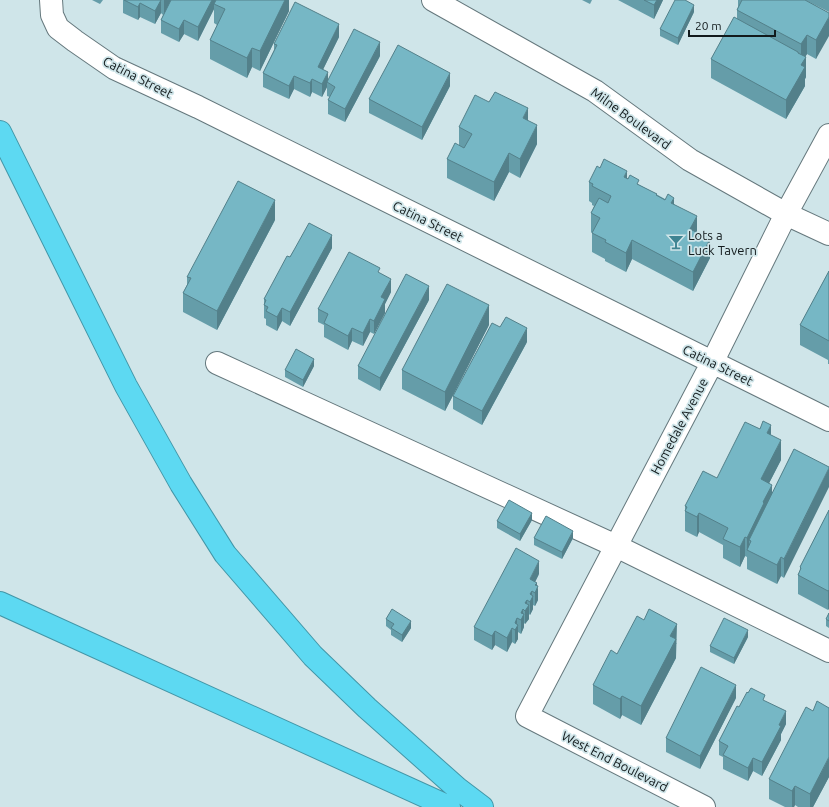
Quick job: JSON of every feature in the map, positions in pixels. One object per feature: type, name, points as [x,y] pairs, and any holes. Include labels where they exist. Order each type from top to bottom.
[{"type":"highway","points":[[0,132],[126,386],[181,484],[225,554],[313,656],[372,713],[457,788],[482,807]]},
{"type":"highway","points":[[0,603],[449,807]]},
{"type":"street","name":"Catina Street","points":[[51,0],[52,15],[58,28],[114,68],[198,107],[829,420]]},
{"type":"street","name":"Milne Boulevard","points":[[434,0],[596,91],[690,160],[786,214],[829,234]]},
{"type":"street","name":"Homedale Avenue","points":[[527,716],[712,363],[786,214],[829,135]]},
{"type":"street","points":[[217,363],[616,546],[829,651]]},
{"type":"street","name":"West End Boulevard","points":[[527,716],[704,807]]},
{"type":"building","points":[[124,0],[161,0],[155,11],[140,3],[138,7]]},
{"type":"building","points":[[171,0],[212,0],[198,27],[184,20],[179,29],[161,20]]},
{"type":"building","points":[[216,0],[285,0],[260,51],[252,48],[247,58],[210,40],[225,9],[214,4]]},
{"type":"building","points":[[644,0],[657,0],[654,5]]},
{"type":"building","points":[[675,0],[685,0],[694,5],[678,38],[660,29]]},
{"type":"building","points":[[742,0],[805,0],[829,13],[829,17],[816,40],[807,35],[801,44],[737,10]]},
{"type":"building","points":[[295,2],[339,24],[318,67],[328,72],[322,84],[312,79],[310,83],[294,76],[289,86],[263,73],[277,45],[274,44]]},
{"type":"building","points":[[734,17],[806,57],[801,65],[805,67],[786,100],[711,59]]},
{"type":"building","points":[[354,29],[380,42],[345,109],[328,100],[335,87],[327,82]]},
{"type":"building","points":[[398,45],[450,73],[422,127],[369,99]]},
{"type":"building","points":[[495,92],[528,108],[523,118],[537,125],[520,159],[509,153],[494,182],[447,159],[455,143],[464,148],[472,134],[459,127],[475,95],[489,102]]},
{"type":"building","points":[[604,159],[627,171],[624,177],[628,179],[630,175],[639,180],[637,184],[657,194],[656,195],[665,200],[668,194],[674,198],[671,203],[697,216],[690,229],[710,239],[693,272],[632,240],[626,253],[592,233],[600,218],[591,213],[599,198],[608,203],[611,196],[592,186],[593,184],[589,182],[597,166],[600,168]]},
{"type":"building","points":[[238,181],[275,200],[217,311],[183,293],[191,278],[187,277]]},
{"type":"building","points":[[309,223],[332,235],[290,312],[282,308],[277,317],[266,311],[268,307],[264,305],[266,300],[264,299],[287,256],[290,257]]},
{"type":"building","points":[[349,252],[380,268],[378,272],[391,279],[381,297],[385,299],[374,321],[370,319],[363,333],[352,328],[348,336],[324,323],[328,314],[318,309]]},
{"type":"building","points":[[829,271],[829,341],[800,325]]},
{"type":"building","points":[[406,274],[429,286],[380,378],[358,366]]},
{"type":"building","points":[[447,284],[489,305],[445,392],[402,370]]},
{"type":"building","points":[[506,317],[527,328],[482,411],[453,396],[492,323],[500,327]]},
{"type":"building","points":[[296,349],[314,359],[303,380],[285,370]]},
{"type":"building","points":[[763,421],[771,425],[767,433],[781,440],[761,479],[772,485],[747,538],[745,537],[740,547],[723,539],[728,528],[699,513],[697,517],[685,511],[687,507],[685,506],[703,471],[717,478],[745,422],[760,429]]},
{"type":"building","points":[[794,449],[829,468],[784,559],[781,557],[777,565],[747,550],[751,541],[749,540]]},
{"type":"building","points":[[509,500],[532,513],[520,534],[497,521]]},
{"type":"building","points":[[829,510],[828,591],[798,575],[801,568],[800,567]]},
{"type":"building","points":[[546,516],[573,531],[562,552],[534,538]]},
{"type":"building","points":[[516,548],[539,561],[530,579],[537,583],[535,585],[538,586],[535,593],[532,591],[530,594],[533,596],[530,602],[527,600],[525,603],[529,605],[525,611],[523,609],[521,613],[524,614],[521,620],[517,618],[515,623],[518,625],[515,630],[512,628],[507,638],[495,631],[492,636],[474,627]]},
{"type":"building","points":[[392,609],[411,621],[402,635],[391,628],[394,624],[386,619]]},
{"type":"building","points":[[649,609],[677,624],[670,636],[676,639],[641,706],[622,696],[620,699],[593,685],[611,650],[617,654],[637,616],[644,620]]},
{"type":"building","points":[[829,613],[829,621],[826,619]]},
{"type":"building","points":[[724,618],[748,630],[734,658],[710,646]]},
{"type":"building","points":[[701,667],[736,685],[700,756],[666,738]]},
{"type":"building","points":[[751,688],[765,695],[763,700],[786,711],[779,725],[781,726],[762,762],[753,758],[748,768],[723,755],[728,746],[719,741],[737,706],[739,707],[747,692],[748,693]]},
{"type":"building","points":[[817,701],[829,708],[829,757],[810,794],[795,786],[792,791],[769,779],[806,707],[813,711]]},
{"type":"place","name":"Lots a Luck Tavern","points":[[676,242]]}]
